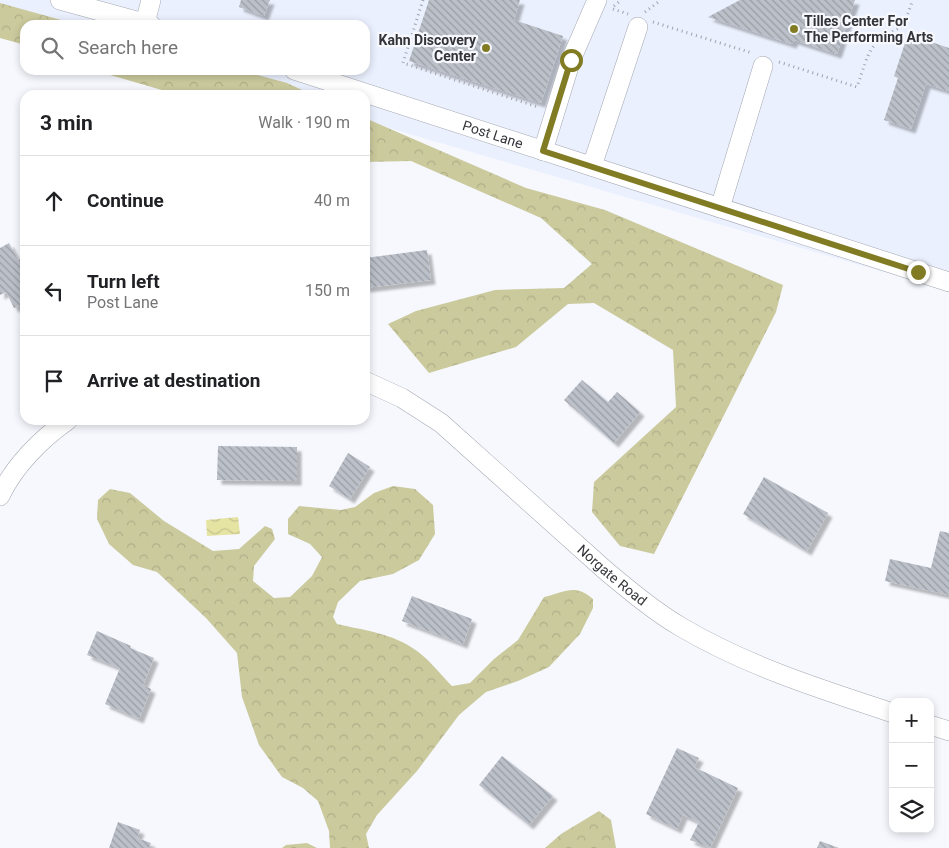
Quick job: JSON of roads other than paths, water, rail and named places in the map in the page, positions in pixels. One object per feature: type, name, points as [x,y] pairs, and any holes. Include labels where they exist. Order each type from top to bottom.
[{"type":"street","points":[[60,0],[133,20]]},
{"type":"street","points":[[148,20],[151,0]]},
{"type":"street","points":[[543,151],[571,60],[596,2]]},
{"type":"street","points":[[592,166],[638,20]]},
{"type":"street","points":[[720,208],[765,61]]},
{"type":"street","name":"Post Lane","points":[[309,75],[355,90]]},
{"type":"street","name":"Post Lane","points":[[370,95],[949,282]]},
{"type":"street","name":"Norgate Road","points":[[370,383],[402,398],[441,423],[605,570],[633,593],[681,627],[734,655],[800,683],[889,712]]},
{"type":"street","points":[[0,496],[11,477],[34,449],[62,425]]},
{"type":"street","points":[[934,726],[949,731]]},
{"type":"water","points":[[238,517],[240,534],[207,536],[206,520]]},
{"type":"place","name":"Tilles Center For The Performing Arts","points":[[794,29]]},
{"type":"place","name":"Kahn Discovery Center","points":[[486,48]]}]
